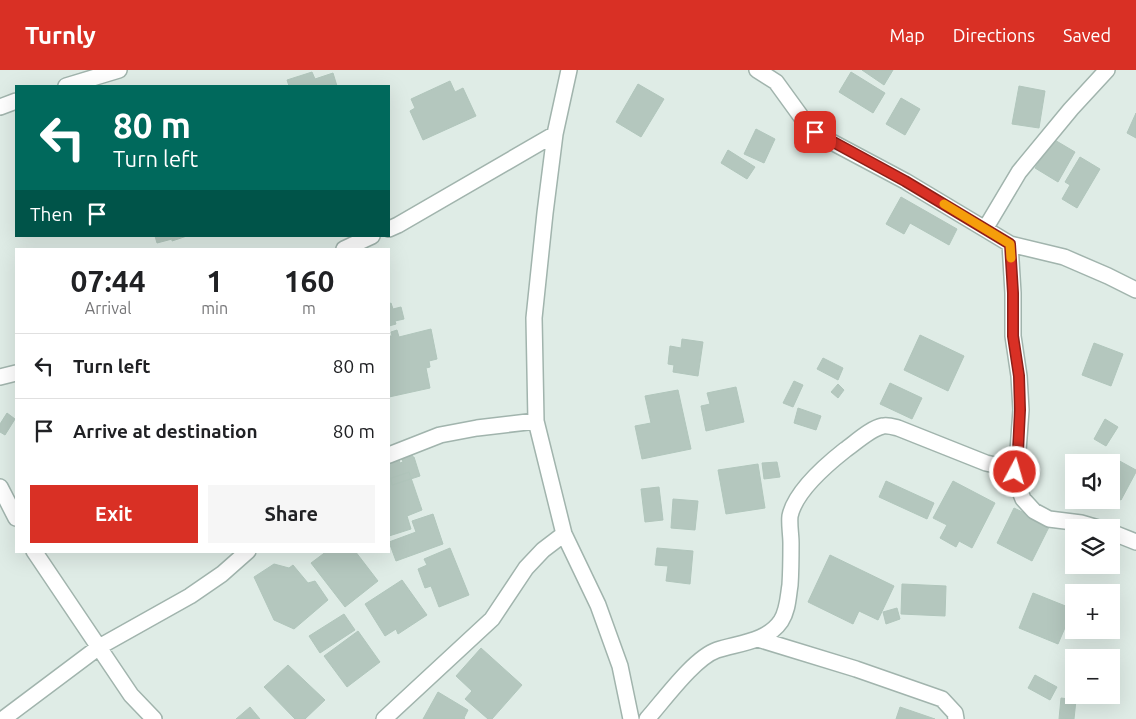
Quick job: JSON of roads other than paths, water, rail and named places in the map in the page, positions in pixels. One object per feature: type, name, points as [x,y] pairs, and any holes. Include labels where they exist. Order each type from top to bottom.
[{"type":"street","points":[[69,85],[120,70]]},
{"type":"street","points":[[569,70],[555,134],[534,318],[536,421],[564,534],[598,606],[620,666],[631,719]]},
{"type":"street","points":[[757,70],[773,76],[805,122],[815,132],[905,181],[1010,244],[1064,257],[1136,290]]},
{"type":"street","points":[[985,229],[1019,172],[1071,109],[1107,70]]},
{"type":"street","points":[[0,107],[15,101]]},
{"type":"street","points":[[390,229],[555,134]]},
{"type":"street","points":[[346,248],[370,237]]},
{"type":"street","points":[[647,719],[690,669],[703,658],[715,650],[758,638],[772,630],[780,622],[786,610],[792,563],[790,517],[796,502],[818,472],[872,430],[883,426],[898,428],[995,465],[1006,464],[1013,460],[1018,451],[1020,410],[1019,376],[1013,336],[1010,244]]},
{"type":"street","points":[[0,377],[15,373]]},
{"type":"street","points":[[390,455],[440,435],[536,421]]},
{"type":"street","points":[[1013,460],[1017,484],[1023,499],[1034,511],[1049,519],[1065,521]]},
{"type":"street","points":[[0,487],[15,516]]},
{"type":"street","points":[[384,719],[492,619],[526,568],[543,550],[564,534]]},
{"type":"street","points":[[1120,536],[1136,542]]},
{"type":"street","points":[[35,553],[130,694],[154,719]]},
{"type":"street","points":[[3,719],[99,647],[190,596],[222,574],[246,553]]},
{"type":"street","points":[[758,638],[942,699],[956,719]]}]
